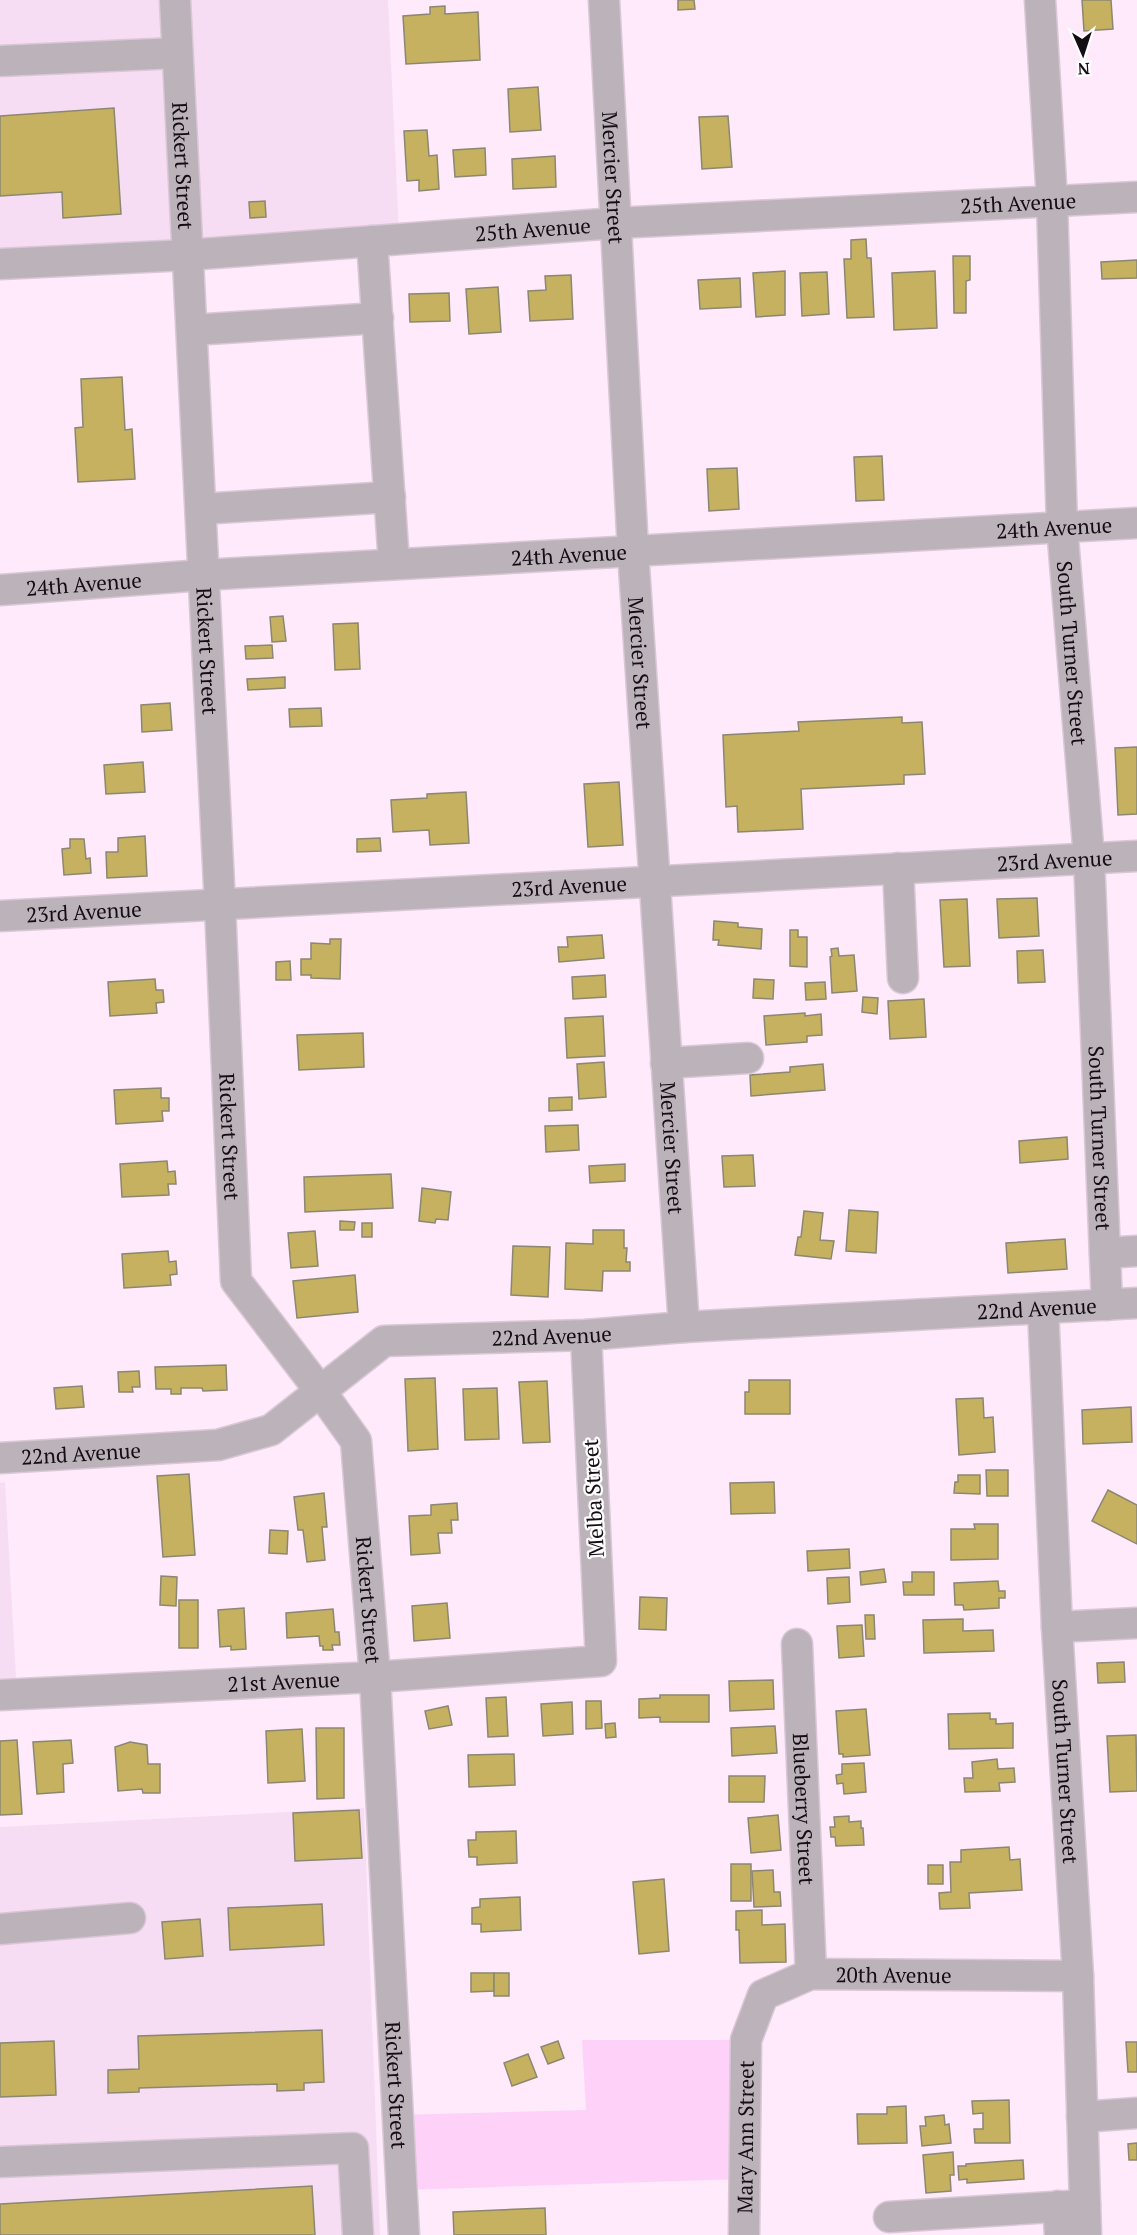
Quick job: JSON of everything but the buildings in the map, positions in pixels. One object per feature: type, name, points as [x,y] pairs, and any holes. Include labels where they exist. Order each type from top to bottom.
[{"type":"street","name":"Rickert Street","points":[[175,0],[220,905],[236,1281],[356,1441],[375,1677],[404,2235]]},
{"type":"street","name":"Mercier Street","points":[[604,0],[633,551],[684,1327]]},
{"type":"street","name":"South Turner Street","points":[[1040,0],[1052,201],[1062,526],[1089,858],[1107,1305]]},
{"type":"street","points":[[0,61],[177,53]]},
{"type":"street","name":"25th Avenue","points":[[0,264],[187,255],[616,223],[1137,197]]},
{"type":"street","points":[[372,241],[394,564]]},
{"type":"street","points":[[192,330],[378,318]]},
{"type":"street","points":[[201,509],[390,497]]},
{"type":"street","name":"24th Avenue","points":[[0,590],[203,575],[1137,523]]},
{"type":"street","name":"23rd Avenue","points":[[0,916],[1137,856]]},
{"type":"street","points":[[898,868],[903,978]]},
{"type":"street","points":[[666,1063],[748,1058]]},
{"type":"street","points":[[1105,1253],[1137,1251]]},
{"type":"street","name":"22nd Avenue","points":[[0,1458],[218,1445],[271,1430],[384,1341],[586,1335],[684,1327],[1137,1303]]},
{"type":"street","name":"South Turner Street","points":[[1042,1308],[1057,1626],[1078,1976],[1082,2117],[1072,2205],[1086,2235]]},
{"type":"street","name":"Melba Street","points":[[586,1335],[601,1661]]},
{"type":"street","points":[[1057,1626],[1137,1623]]},
{"type":"street","name":"Blueberry Street","points":[[797,1644],[811,1974]]},
{"type":"street","name":"21st Avenue","points":[[0,1695],[375,1677],[601,1661]]},
{"type":"street","points":[[0,1929],[130,1918]]},
{"type":"street","name":"20th Avenue","points":[[746,2040],[763,1995],[811,1974],[1078,1976]]},
{"type":"street","name":"Mary Ann Street","points":[[744,2235],[746,2040]]},
{"type":"street","points":[[1082,2117],[1137,2113]]},
{"type":"street","points":[[0,2162],[353,2148],[358,2235]]},
{"type":"street","points":[[890,2217],[1072,2205],[1060,2235]]},
{"type":"shaded area","points":[[0,0],[388,0],[399,234],[0,256]]},
{"type":"shaded area","points":[[5,1482],[16,1678],[0,1679],[0,1483]]},
{"type":"shaded area","points":[[364,1808],[380,2235],[0,2235],[0,1827]]},
{"type":"shaded area","points":[[582,2040],[746,2040],[744,2179],[403,2190],[399,2115],[586,2110]]}]
